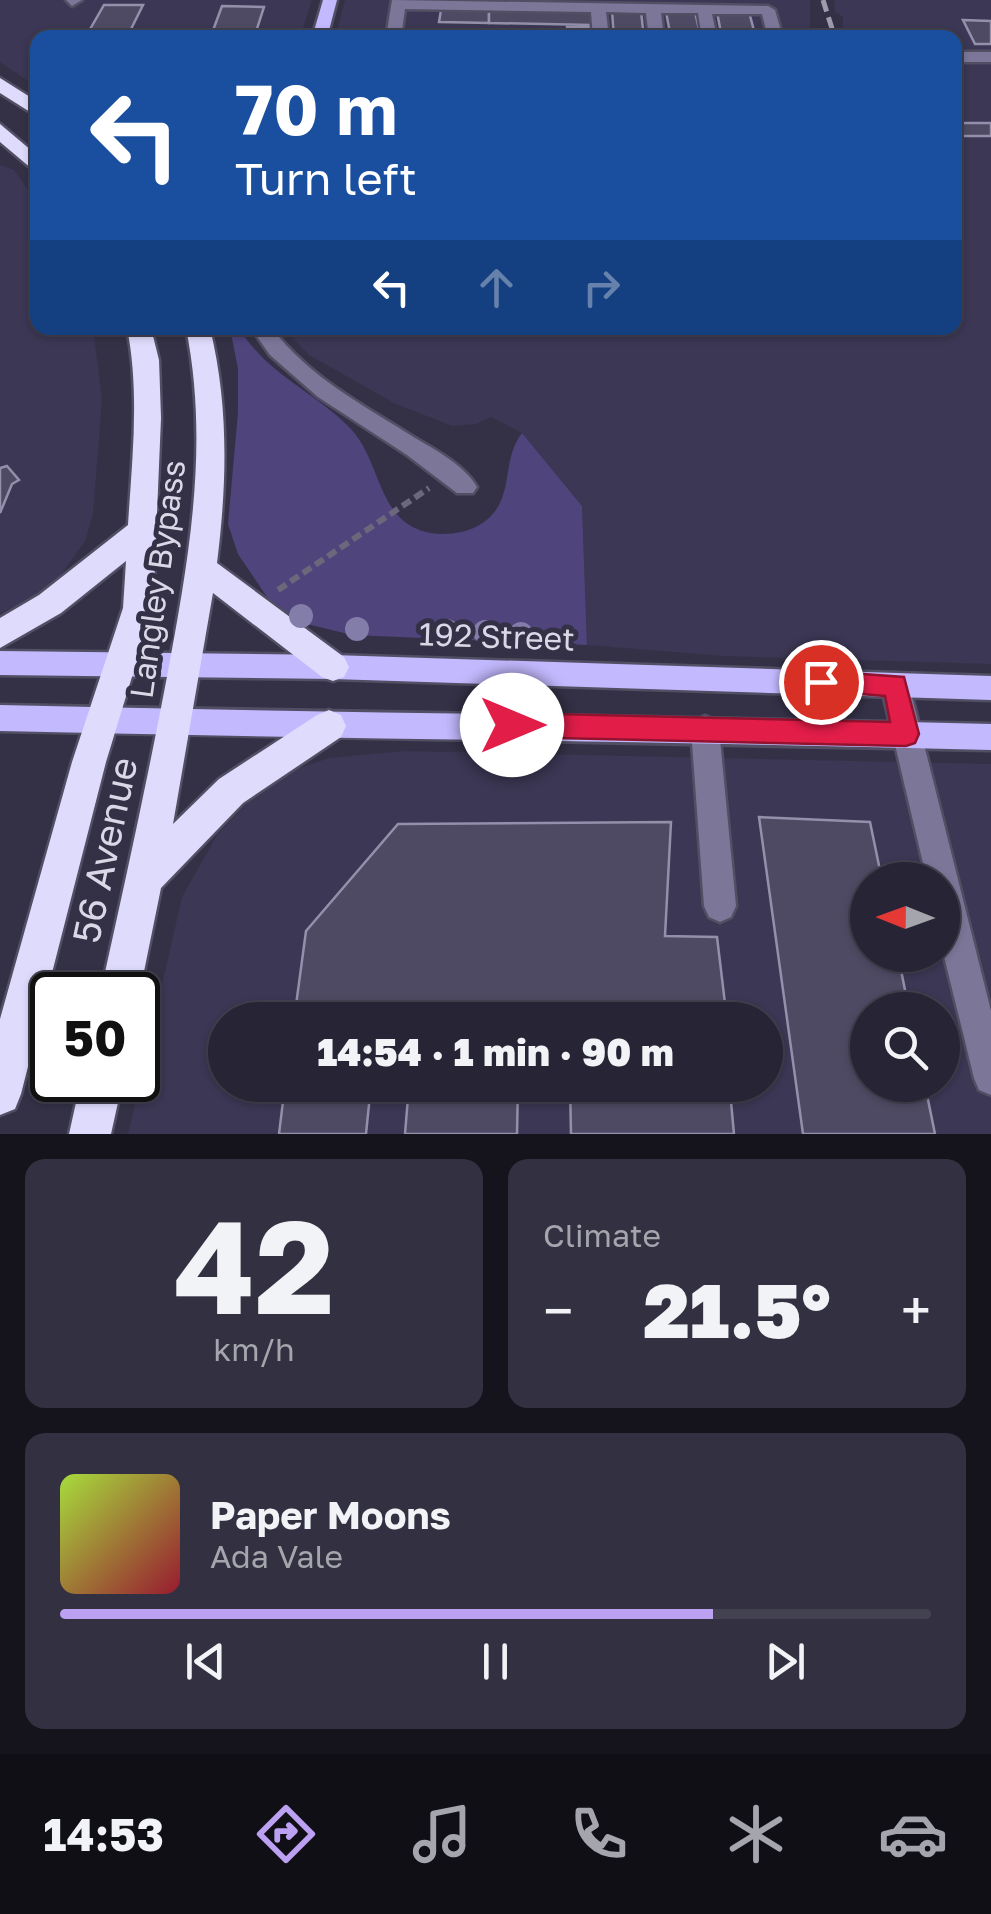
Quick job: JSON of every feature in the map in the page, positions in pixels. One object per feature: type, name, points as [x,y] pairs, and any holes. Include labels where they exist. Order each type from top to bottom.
[{"type":"highway","points":[[0,84],[30,105]]},
{"type":"highway","points":[[0,130],[30,160]]},
{"type":"highway","name":"Langley Bypass","points":[[105,720],[138,608],[148,418],[146,360],[141,335]]},
{"type":"highway","name":"Langley Bypass","points":[[176,723],[203,569],[212,451],[212,377],[200,335]]},
{"type":"highway","points":[[0,634],[50,604],[144,529]]},
{"type":"highway","points":[[203,569],[333,667]]},
{"type":"highway","name":"56 Avenue","points":[[0,1094],[84,781],[105,720]]},
{"type":"highway","name":"56 Avenue","points":[[125,972],[176,723]]},
{"type":"highway","points":[[145,878],[231,791],[329,726]]},
{"type":"highway","points":[[90,1134],[97,1102]]},
{"type":"main road","points":[[321,30],[330,0]]},
{"type":"main road","name":"192 Street","points":[[0,662],[333,667],[991,688]]},
{"type":"main road","points":[[0,718],[991,737]]},
{"type":"street","points":[[394,30],[399,2],[768,10],[774,30]]},
{"type":"street","points":[[598,7],[600,30]]},
{"type":"street","points":[[653,8],[657,30]]},
{"type":"street","points":[[704,8],[708,30]]},
{"type":"street","points":[[962,57],[991,57]]},
{"type":"street","points":[[266,335],[277,351],[309,379],[458,480]]},
{"type":"street","points":[[895,685],[937,862]]},
{"type":"street","points":[[705,729],[720,906]]},
{"type":"street","points":[[960,953],[991,1078]]},
{"type":"path","points":[[268,598],[458,480]]},
{"type":"shaded area","points":[[0,0],[312,0],[302,30],[30,30],[30,82],[0,62]]},
{"type":"shaded area","points":[[345,0],[810,0],[810,30],[337,30]]},
{"type":"shaded area","points":[[834,0],[991,0],[991,664],[723,656],[587,645],[582,506],[522,433],[491,417],[476,424],[452,426],[394,403],[309,355],[290,335],[962,335],[962,30],[843,30],[843,17],[835,12]]},
{"type":"shaded area","points":[[0,165],[14,170],[30,193],[30,335],[94,335],[102,400],[93,514],[85,541],[57,580],[28,601],[0,613]]},
{"type":"shaded area","points":[[231,335],[244,335],[262,357],[347,425],[368,456],[392,507],[403,521],[419,530],[441,534],[464,531],[494,513],[504,491],[511,455],[522,433],[582,506],[587,645],[352,635],[303,623],[269,600],[238,554],[228,524],[238,369]]},
{"type":"shaded area","points":[[404,751],[991,764],[991,1134],[128,1134],[135,1102],[160,1102],[160,994],[182,897],[217,835],[254,796],[299,768],[329,758]]},
{"type":"building","points":[[104,5],[143,5],[130,30],[90,30]]},
{"type":"building","points":[[222,6],[264,7],[257,30],[213,30]]},
{"type":"building","points":[[441,10],[489,11],[489,23],[439,22]]},
{"type":"building","points":[[489,11],[592,12],[592,25],[489,23]]},
{"type":"building","points":[[612,11],[641,11],[643,30],[613,30]]},
{"type":"building","points":[[666,12],[695,12],[699,30],[669,30]]},
{"type":"building","points":[[717,12],[749,12],[754,30],[720,30]]},
{"type":"building","points":[[963,20],[991,21],[991,44],[975,44]]},
{"type":"building","points":[[592,27],[592,30],[567,30]]},
{"type":"building","points":[[962,123],[991,123],[991,136],[962,136]]},
{"type":"building","points":[[7,466],[19,480],[12,484],[0,513],[0,468]]},
{"type":"building","points":[[759,817],[870,822],[878,862],[850,862],[850,972],[901,972],[905,992],[850,992],[850,1102],[928,1102],[935,1134],[803,1134]]},
{"type":"building","points":[[671,822],[665,936],[717,937],[725,1002],[296,1002],[306,931],[398,824]]},
{"type":"building","points":[[283,1102],[369,1102],[366,1134],[279,1134]]},
{"type":"building","points":[[408,1102],[518,1102],[517,1134],[405,1134]]},
{"type":"building","points":[[570,1102],[731,1102],[734,1134],[571,1134]]},
{"type":"railway","points":[[823,0],[832,30]]},
{"type":"route","points":[[512,725],[906,734],[895,685],[821,682]]}]
